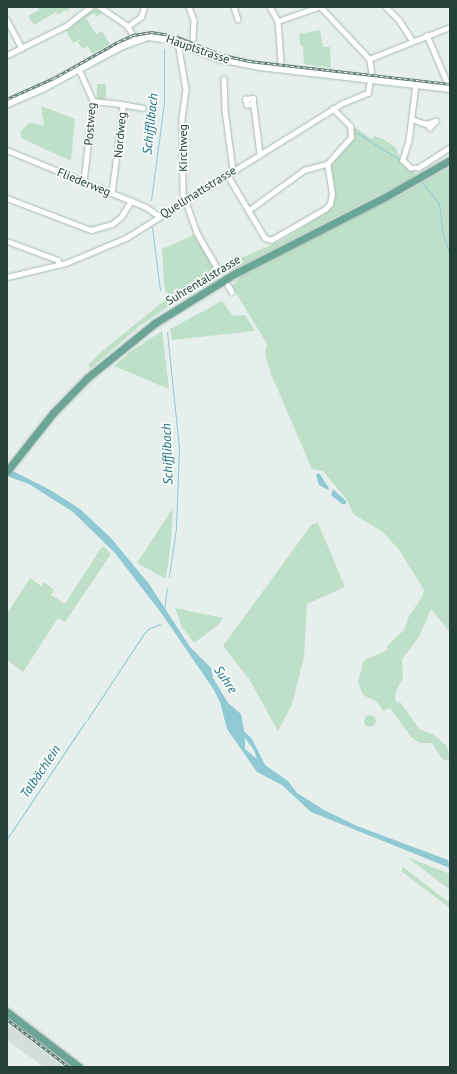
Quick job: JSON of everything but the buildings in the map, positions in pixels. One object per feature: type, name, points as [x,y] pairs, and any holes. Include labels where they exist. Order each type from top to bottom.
[{"type":"main road","name":"Hauptstrasse","points":[[7,103],[79,69],[135,39],[157,36],[230,61],[416,84],[448,85]]},
{"type":"main road","name":"Suhrentalstrasse","points":[[7,471],[53,414],[87,378],[161,318],[234,274],[386,197],[450,160]]},
{"type":"main road","points":[[7,1012],[79,1067]]},
{"type":"street","points":[[7,55],[66,26],[90,7]]},
{"type":"street","points":[[100,7],[128,26],[135,39]]},
{"type":"street","points":[[128,26],[141,17],[144,7]]},
{"type":"street","points":[[189,7],[194,20],[193,38]]},
{"type":"street","points":[[234,7],[238,19]]},
{"type":"street","points":[[270,7],[278,21],[281,62]]},
{"type":"street","points":[[278,21],[319,7],[369,59],[371,79]]},
{"type":"street","points":[[386,7],[400,20],[412,40]]},
{"type":"street","points":[[7,20],[22,48]]},
{"type":"street","points":[[369,59],[412,40],[450,27]]},
{"type":"street","points":[[427,35],[448,85]]},
{"type":"street","name":"Kirchweg","points":[[178,42],[186,90],[182,116],[184,200],[197,233],[219,271]]},
{"type":"street","name":"Postweg","points":[[79,69],[94,101],[84,182]]},
{"type":"street","points":[[224,79],[225,110],[233,170]]},
{"type":"street","name":"Quellmattstrasse","points":[[7,277],[60,266],[126,238],[158,216],[332,110],[365,96],[370,89],[371,79]]},
{"type":"street","points":[[416,84],[409,141],[402,156],[406,164],[418,168],[450,148]]},
{"type":"street","name":"Nordweg","points":[[94,101],[121,104],[123,108],[112,193]]},
{"type":"street","points":[[121,104],[143,108]]},
{"type":"street","points":[[253,105],[260,154]]},
{"type":"street","points":[[249,210],[304,170],[327,164],[352,132],[332,110]]},
{"type":"street","points":[[412,119],[426,124]]},
{"type":"street","name":"Fliederweg","points":[[7,150],[154,211],[158,216]]},
{"type":"street","points":[[227,174],[265,238],[271,240],[279,237],[325,210],[330,204],[332,194],[327,164]]},
{"type":"street","points":[[7,198],[91,230],[112,224],[121,217],[131,201]]},
{"type":"street","points":[[7,240],[58,260],[60,266]]},
{"type":"street","points":[[228,285],[232,292]]},
{"type":"shaded area","points":[[7,1022],[64,1067],[44,1067],[7,1040]]},
{"type":"green space","points":[[38,7],[68,7],[69,13],[66,10],[58,15],[56,12],[34,25],[28,16],[39,10]]},
{"type":"green space","points":[[96,8],[102,12],[100,15],[96,16],[94,13],[86,18],[96,34],[102,31],[110,44],[92,54],[88,46],[82,49],[78,42],[83,38],[73,43],[65,29]]},
{"type":"green space","points":[[320,30],[323,47],[330,47],[331,68],[304,64],[303,46],[300,45],[299,34]]},
{"type":"green space","points":[[97,84],[106,84],[106,100],[97,100]]},
{"type":"green space","points":[[41,106],[75,119],[71,161],[21,138],[21,131],[29,123],[44,125]]},
{"type":"green space","points":[[354,127],[372,139],[374,136],[383,139],[395,147],[404,166],[414,171],[416,176],[190,292],[141,325],[90,369],[88,365],[100,353],[171,295],[166,292],[164,282],[162,249],[196,234],[217,272],[221,267],[282,240],[328,211],[335,199],[335,190],[330,166],[354,137]]},
{"type":"green space","points":[[450,167],[450,632],[431,609],[419,637],[402,659],[403,678],[396,691],[395,701],[401,703],[419,729],[434,735],[447,746],[450,761],[442,759],[432,743],[420,743],[411,737],[390,708],[383,711],[377,702],[363,695],[358,682],[364,660],[388,650],[387,646],[404,630],[409,616],[422,597],[424,590],[399,550],[383,532],[353,514],[347,500],[323,471],[312,469],[271,374],[265,353],[267,344],[232,286],[241,276],[292,247],[402,194]]},
{"type":"green space","points":[[222,301],[233,316],[245,315],[255,331],[172,340],[170,329]]},
{"type":"green space","points":[[162,331],[169,389],[114,366],[130,352]]},
{"type":"green space","points":[[173,508],[171,540],[166,579],[137,563]]},
{"type":"green space","points":[[318,523],[345,587],[307,604],[304,657],[292,704],[278,731],[249,679],[223,646],[312,524]]},
{"type":"green space","points":[[104,547],[111,554],[65,622],[58,618],[23,672],[7,660],[7,614],[30,578],[41,586],[44,582],[47,584],[54,590],[51,595],[65,604],[101,548]]},
{"type":"green space","points":[[175,608],[223,618],[218,625],[194,643],[182,627]]},
{"type":"green space","points":[[370,715],[374,717],[376,721],[374,725],[370,727],[366,725],[364,721],[366,717]]},
{"type":"green space","points":[[407,857],[450,874],[450,890]]},
{"type":"green space","points":[[403,867],[450,903],[450,908],[401,871]]},
{"type":"water","points":[[7,468],[52,491],[80,509],[111,538],[149,584],[190,647],[211,668],[213,678],[228,703],[241,714],[244,731],[252,739],[265,765],[288,781],[297,793],[324,810],[357,826],[448,860],[450,868],[311,812],[282,785],[257,772],[227,729],[220,702],[214,690],[162,614],[115,553],[73,512],[29,484],[7,476]],"holes":[[[245,738],[254,750],[257,759],[245,749]]]},
{"type":"water","points":[[319,473],[329,488],[328,490],[319,485],[316,475]]},
{"type":"water","points":[[333,489],[346,501],[346,504],[342,504],[331,495]]},
{"type":"waterway","name":"Schifflibach","points":[[151,200],[164,102],[164,49]]},
{"type":"waterway","points":[[357,133],[400,160]]},
{"type":"waterway","points":[[421,181],[439,204],[443,235],[450,255]]},
{"type":"waterway","name":"Schifflibach","points":[[152,227],[160,290]]},
{"type":"waterway","name":"Schifflibach","points":[[167,332],[179,449],[176,528],[169,576]]},
{"type":"waterway","points":[[164,609],[167,588]]},
{"type":"waterway","name":"Talbächlein","points":[[87,720],[143,635],[148,629],[160,624]]},
{"type":"waterway","name":"Talbächlein","points":[[11,833],[85,722]]},
{"type":"waterway","name":"Talbächlein","points":[[7,839],[10,834]]},
{"type":"tunnel","points":[[219,271],[226,282]]},
{"type":"railway","points":[[7,99],[54,78],[133,35],[151,32],[175,36],[223,55],[249,61],[450,84]]},
{"type":"railway","points":[[7,1019],[69,1067]]},
{"type":"water label","name":"Suhre","points":[[225,680]]}]
